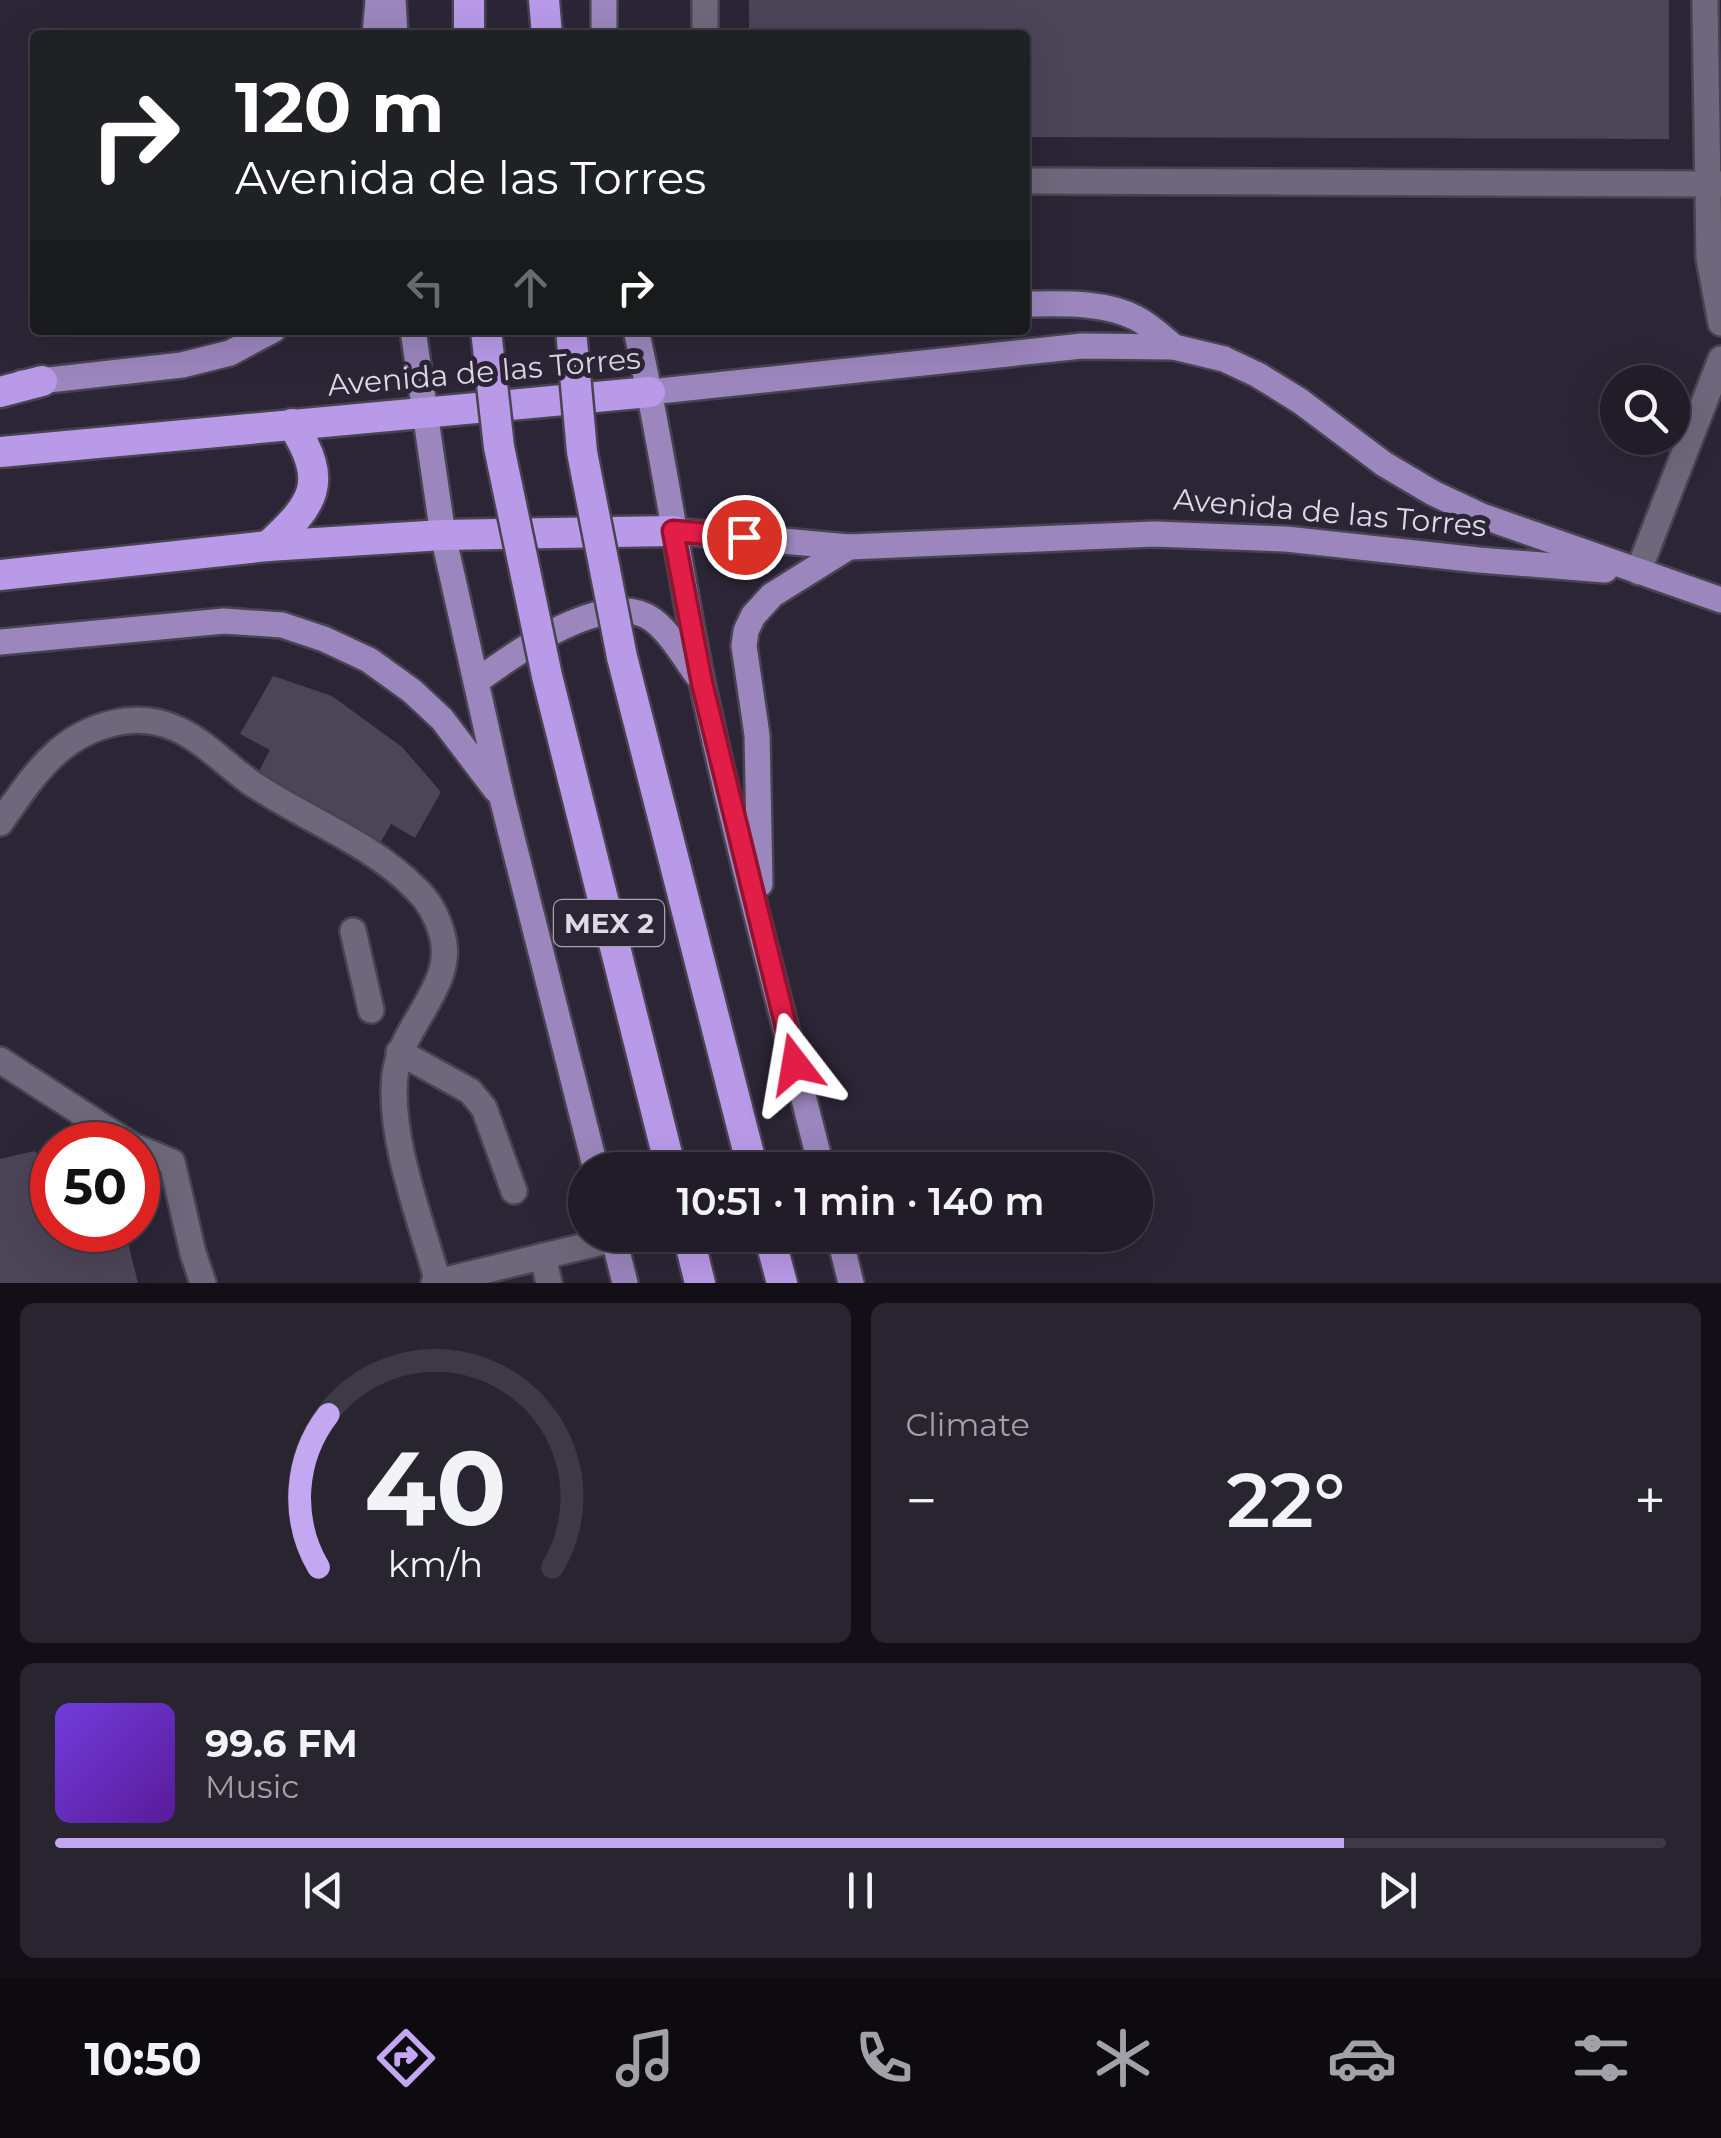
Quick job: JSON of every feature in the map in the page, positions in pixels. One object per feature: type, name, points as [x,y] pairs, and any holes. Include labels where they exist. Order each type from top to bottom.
[{"type":"highway","points":[[468,0],[470,30]]},
{"type":"highway","points":[[544,0],[547,30]]},
{"type":"highway","name":"MEX 2","points":[[487,335],[500,447],[547,676],[666,1152]]},
{"type":"highway","name":"MEX 2","points":[[571,335],[582,452],[622,657],[748,1152]]},
{"type":"highway","points":[[0,389],[42,381]]},
{"type":"highway","name":"Avenida de las Torres","points":[[0,452],[650,392]]},
{"type":"highway","points":[[268,546],[300,517],[312,489],[310,460],[292,424]]},
{"type":"highway","name":"Avenida de las Torres","points":[[0,575],[268,546],[443,535],[673,531]]},
{"type":"highway","points":[[692,1252],[700,1283]]},
{"type":"highway","points":[[774,1252],[782,1283]]},
{"type":"main road","points":[[375,30],[378,0]]},
{"type":"main road","points":[[392,0],[395,30]]},
{"type":"main road","points":[[604,0],[604,30]]},
{"type":"main road","points":[[1030,304],[1114,310],[1134,317],[1174,347]]},
{"type":"main road","points":[[42,381],[182,366],[230,353],[264,335]]},
{"type":"main road","points":[[415,335],[443,535],[502,798],[591,1152]]},
{"type":"main road","points":[[637,335],[702,683],[817,1152]]},
{"type":"main road","name":"Avenida de las Torres","points":[[650,392],[1082,346],[1174,347],[1224,359],[1258,375],[1384,464],[1482,516],[1721,600]]},
{"type":"main road","name":"Avenida de las Torres","points":[[673,531],[849,547],[1154,534],[1286,539],[1638,572]]},
{"type":"main road","points":[[760,924],[759,772],[744,646],[746,631],[772,594],[849,547]]},
{"type":"main road","points":[[477,682],[553,633],[596,614],[620,610],[651,618],[668,634],[702,683]]},
{"type":"main road","points":[[0,642],[224,622],[282,625],[369,660],[412,691],[442,719],[502,798]]},
{"type":"main road","points":[[617,1252],[625,1283]]},
{"type":"main road","points":[[843,1252],[851,1283]]},
{"type":"lane","points":[[705,0],[705,30]]},
{"type":"lane","points":[[1705,0],[1715,185],[1709,258],[1721,323]]},
{"type":"lane","points":[[1030,181],[1715,185]]},
{"type":"lane","points":[[1638,572],[1721,359]]},
{"type":"lane","points":[[0,823],[62,746],[110,724],[141,720],[188,735],[252,783],[395,870],[434,910],[444,940],[444,964],[435,992],[399,1052],[394,1109],[436,1282],[568,1249]]},
{"type":"lane","points":[[353,931],[371,1010]]},
{"type":"lane","points":[[399,1052],[470,1092],[484,1108],[514,1191]]},
{"type":"lane","points":[[2,1064],[94,1122]]},
{"type":"lane","points":[[160,1157],[172,1162],[203,1283]]},
{"type":"lane","points":[[543,1256],[549,1283]]},
{"type":"building","points":[[749,0],[1669,0],[1669,139],[1030,137],[1030,30],[749,30]]},
{"type":"building","points":[[273,676],[332,696],[402,747],[441,792],[415,838],[391,824],[378,847],[255,779],[270,750],[240,734]]},
{"type":"building","points":[[30,1152],[30,1252],[130,1252],[138,1283],[0,1283],[0,1159]]},
{"type":"route","points":[[744,537],[673,531],[702,683],[795,1064]]}]
